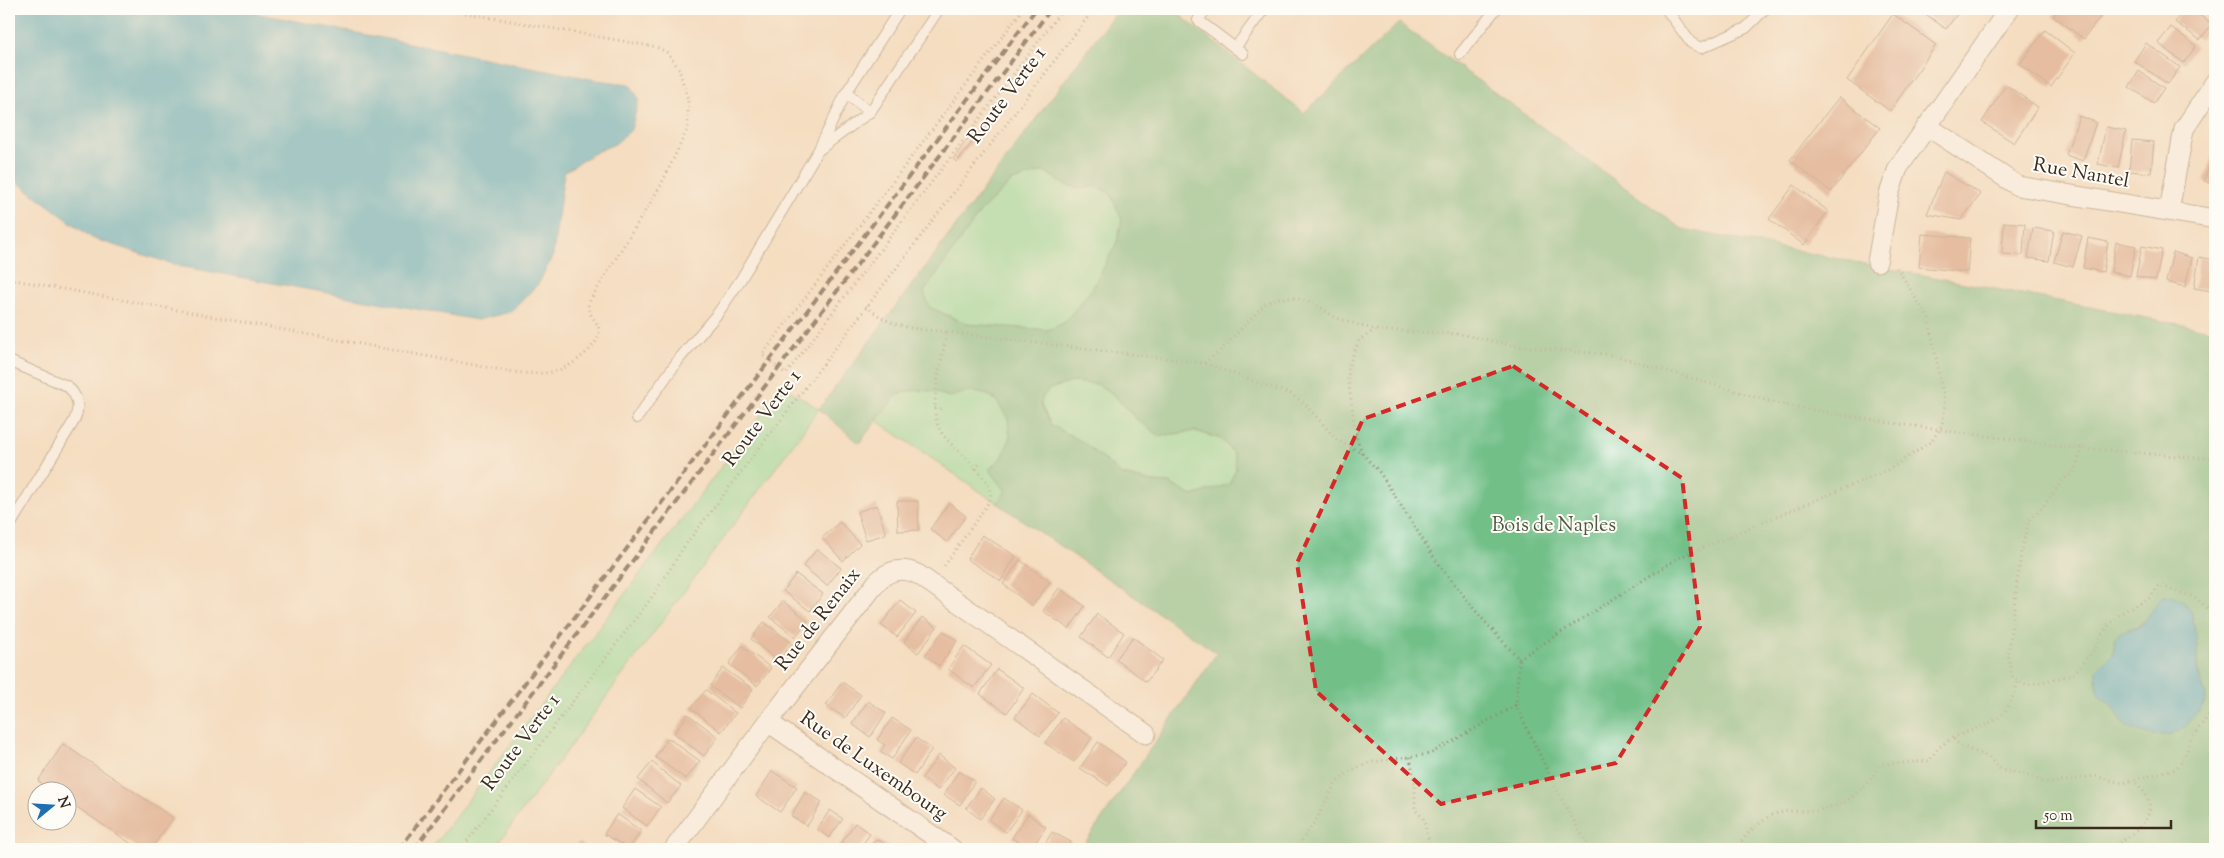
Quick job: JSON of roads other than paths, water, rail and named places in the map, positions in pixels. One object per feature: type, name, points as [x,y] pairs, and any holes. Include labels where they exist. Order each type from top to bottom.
[{"type":"street","points":[[1876,262],[1891,185],[1898,168],[2009,9]]},
{"type":"street","points":[[2169,211],[2184,129],[2215,82]]},
{"type":"street","name":"Rue Nantel","points":[[1927,126],[2018,186],[2215,219]]},
{"type":"street","name":"Rue de Renaix","points":[[674,849],[768,722],[877,582],[891,572],[902,570],[919,575],[1146,734]]},
{"type":"street","name":"Rue de Luxembourg","points":[[768,722],[952,849]]},
{"type":"lane","points":[[637,418],[679,360],[728,298],[820,149],[846,93],[900,9]]},
{"type":"lane","points":[[820,149],[870,112],[939,9]]},
{"type":"lane","points":[[1206,9],[1198,20],[1239,51],[1264,9]]},
{"type":"lane","points":[[1460,54],[1496,9]]},
{"type":"lane","points":[[1666,9],[1691,43],[1701,48],[1746,28],[1765,9]]},
{"type":"lane","points":[[846,93],[870,112]]},
{"type":"lane","points":[[9,362],[66,386],[76,397],[78,407],[74,421],[9,526]]},
{"type":"water","points":[[9,9],[235,9],[597,80],[630,84],[639,99],[631,130],[615,144],[596,152],[564,172],[553,255],[539,283],[511,312],[477,320],[178,266],[92,238],[9,176]]},
{"type":"water","points":[[2172,595],[2184,601],[2192,613],[2197,645],[2197,671],[2206,696],[2205,703],[2186,726],[2172,735],[2154,735],[2138,731],[2124,724],[2110,703],[2101,697],[2096,684],[2097,670],[2113,654],[2115,640],[2120,632],[2136,628],[2143,623],[2163,596]]},
{"type":"railway","points":[[399,849],[1036,9]]},
{"type":"railway","points":[[414,849],[1051,9]]},
{"type":"park label","name":"Bois de Naples","points":[[1554,526]]}]
